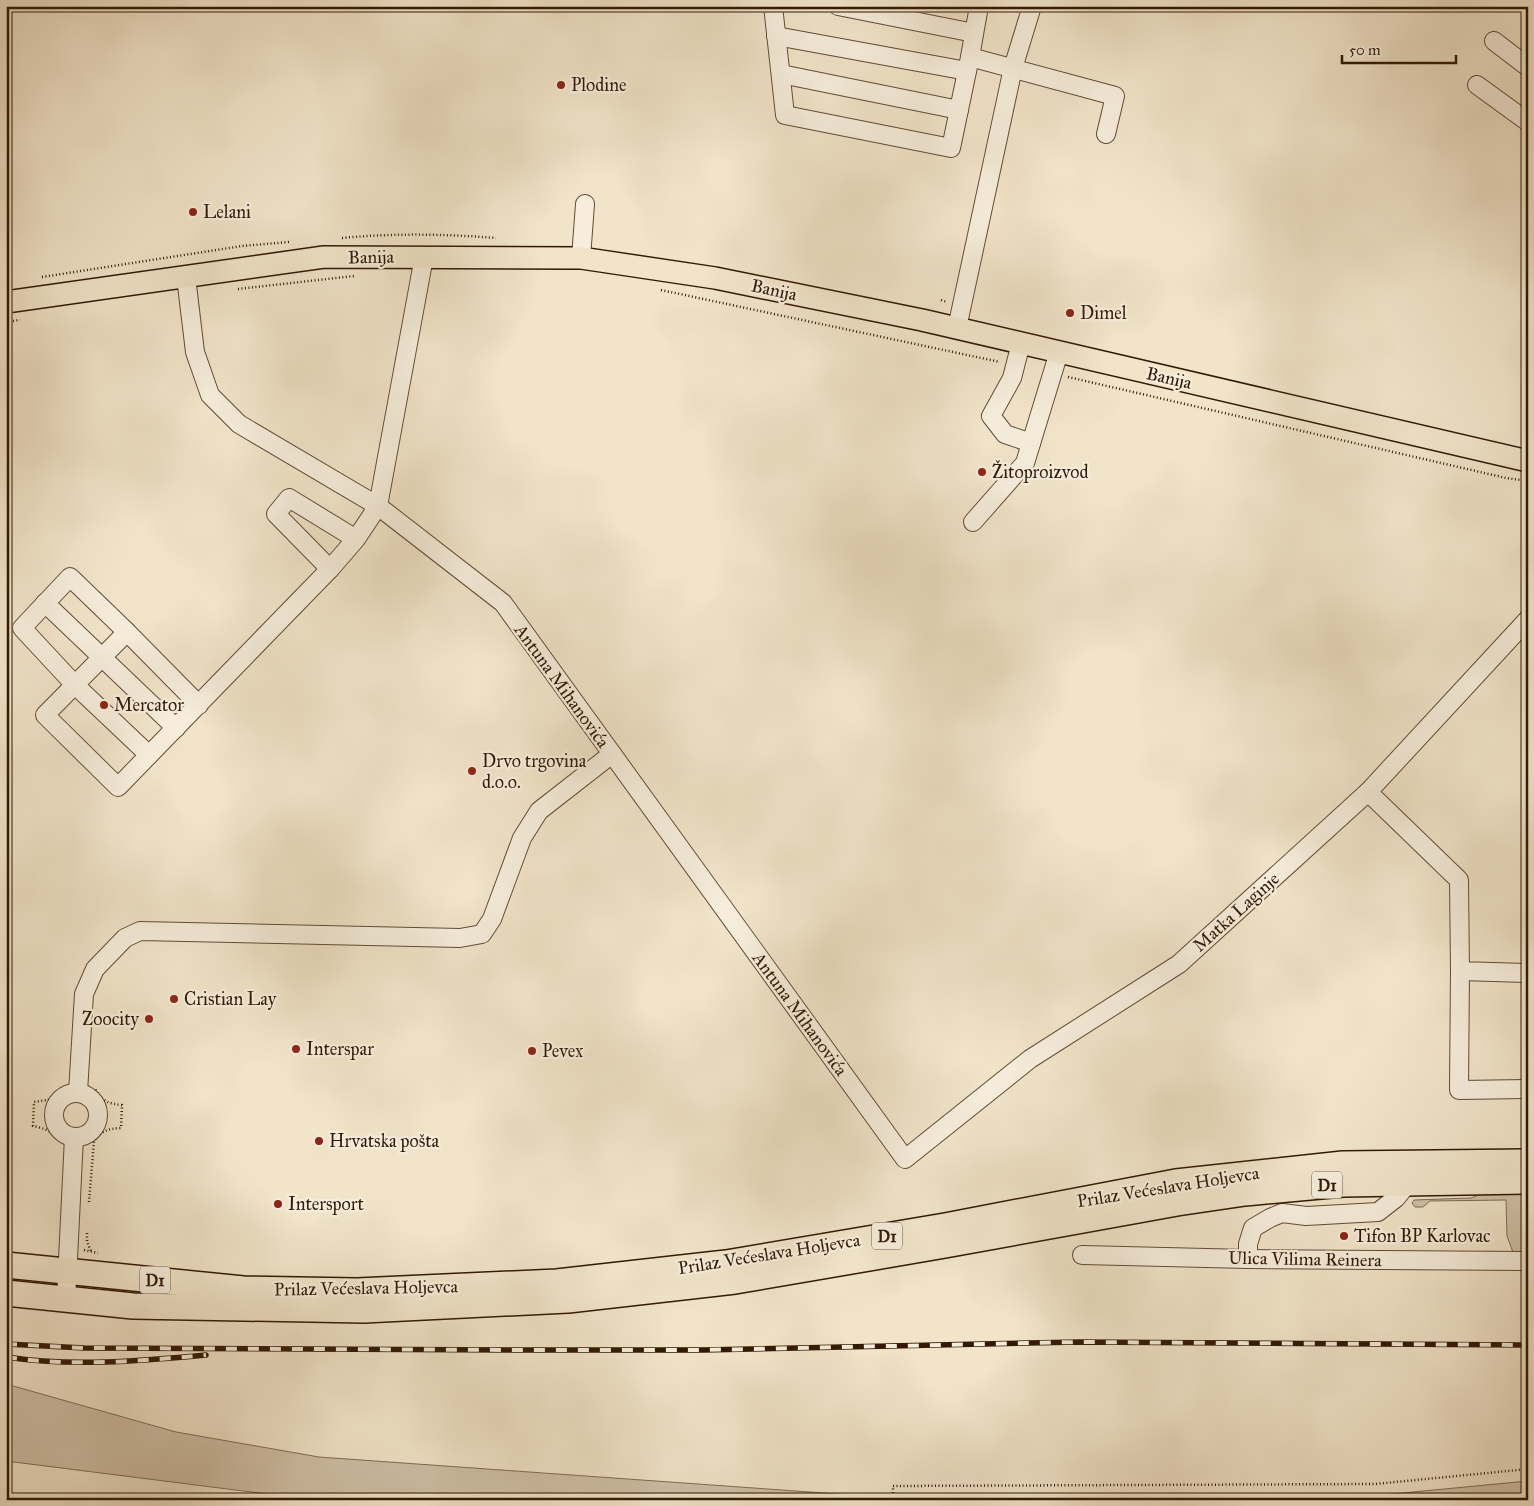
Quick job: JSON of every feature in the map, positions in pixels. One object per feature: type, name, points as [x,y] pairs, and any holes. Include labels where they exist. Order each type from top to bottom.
[{"type":"highway","name":"Prilaz Većeslava Holjevca","points":[[6,1265],[243,1288],[338,1291],[557,1282],[736,1262],[945,1226],[1176,1182],[1343,1164],[1528,1162]]},
{"type":"highway","name":"Prilaz Većeslava Holjevca","points":[[6,1293],[132,1306],[364,1310],[568,1300],[735,1281],[954,1244],[1167,1204],[1245,1193],[1343,1184],[1528,1181]]},
{"type":"main road","name":"Banija","points":[[6,302],[324,258],[424,256],[581,258],[716,278],[957,328],[1528,461]]},
{"type":"street","points":[[773,6],[785,115],[951,148],[979,6]]},
{"type":"street","points":[[838,6],[974,33]]},
{"type":"street","points":[[957,328],[1013,68],[1032,6]]},
{"type":"street","points":[[776,36],[969,64],[1013,68],[1115,96],[1106,134]]},
{"type":"street","points":[[1494,41],[1528,67]]},
{"type":"street","points":[[781,74],[959,110]]},
{"type":"street","points":[[1477,86],[1528,122]]},
{"type":"street","points":[[581,258],[585,204]]},
{"type":"street","points":[[127,632],[45,715],[118,787],[330,569],[356,539],[378,506],[424,256]]},
{"type":"street","name":"Antuna Mihanovića","points":[[186,277],[195,352],[210,396],[239,424],[378,506],[503,603],[905,1159]]},
{"type":"street","points":[[1021,343],[1012,378],[990,416],[1005,434],[1031,443]]},
{"type":"street","points":[[973,522],[1025,463],[1059,352]]},
{"type":"street","points":[[330,569],[276,514],[289,498],[356,539]]},
{"type":"street","points":[[149,755],[75,685],[22,628],[70,576],[199,705]]},
{"type":"street","points":[[45,603],[176,728]]},
{"type":"street","name":"Matka Laginje","points":[[905,1159],[1030,1059],[1179,964],[1368,792],[1528,619]]},
{"type":"street","points":[[78,1092],[84,994],[95,969],[124,938],[140,931],[460,938],[482,934],[492,919],[522,838],[539,811],[612,754]]},
{"type":"street","points":[[1368,792],[1458,880],[1460,971],[1459,1090],[1528,1089]]},
{"type":"street","points":[[1460,971],[1528,973]]},
{"type":"street","points":[[78,1092],[90,1098],[98,1109],[98,1116],[93,1129],[88,1134],[74,1137],[67,1135],[57,1127],[54,1114],[55,1107],[64,1096],[78,1092]]},
{"type":"street","points":[[66,1300],[74,1137]]},
{"type":"street","points":[[1245,1193],[1282,1213],[1306,1216],[1378,1212],[1396,1198],[1409,1182]]},
{"type":"street","points":[[1248,1259],[1248,1244],[1253,1228],[1282,1213]]},
{"type":"street","name":"Ulica Vilima Reinera","points":[[1082,1255],[1248,1259],[1528,1261]]},
{"type":"path","points":[[235,289],[360,276]]},
{"type":"path","points":[[654,289],[692,295],[1002,363]]},
{"type":"path","points":[[1065,376],[1497,476],[1528,481]]},
{"type":"path","points":[[88,1206],[94,1141],[100,1133],[108,1129],[121,1128],[122,1105],[109,1104],[97,1094],[93,1082]]},
{"type":"path","points":[[33,1126],[34,1102]]},
{"type":"path","points":[[87,1225],[87,1242],[90,1251],[103,1253]]},
{"type":"path","points":[[893,1500],[893,1486],[1375,1484],[1528,1469]]},
{"type":"shaded area","points":[[1528,1189],[1528,1254],[1514,1255],[1507,1236],[1506,1200],[1430,1201],[1423,1207],[1415,1207],[1412,1203],[1414,1200],[1471,1198],[1489,1191]]},
{"type":"shaded area","points":[[6,1384],[176,1432],[319,1457],[866,1496],[866,1500],[374,1500],[267,1494],[6,1461]]},
{"type":"shaded area","points":[[1528,1481],[1528,1500],[908,1500],[1371,1496]]},
{"type":"railway","points":[[6,1344],[84,1348],[526,1350],[703,1350],[1079,1342],[1528,1345]]},
{"type":"railway","points":[[6,1357],[56,1362],[81,1362],[131,1361],[206,1355]]},
{"type":"place","name":"Plodine","points":[[561,85]]},
{"type":"place","name":"Lelani","points":[[193,212]]},
{"type":"place","name":"Dimel","points":[[1070,313]]},
{"type":"place","name":"Žitoproizvod","points":[[982,472]]},
{"type":"place","name":"Mercator","points":[[104,705]]},
{"type":"place","name":"Drvo trgovina d.o.o.","points":[[472,771]]},
{"type":"place","name":"Cristian Lay","points":[[174,999]]},
{"type":"place","name":"Zoocity","points":[[149,1019]]},
{"type":"place","name":"Interspar","points":[[296,1049]]},
{"type":"place","name":"Pevex","points":[[532,1051]]},
{"type":"place","name":"Hrvatska pošta","points":[[319,1141]]},
{"type":"place","name":"Intersport","points":[[278,1204]]},
{"type":"place","name":"Tifon BP Karlovac","points":[[1344,1236]]}]
